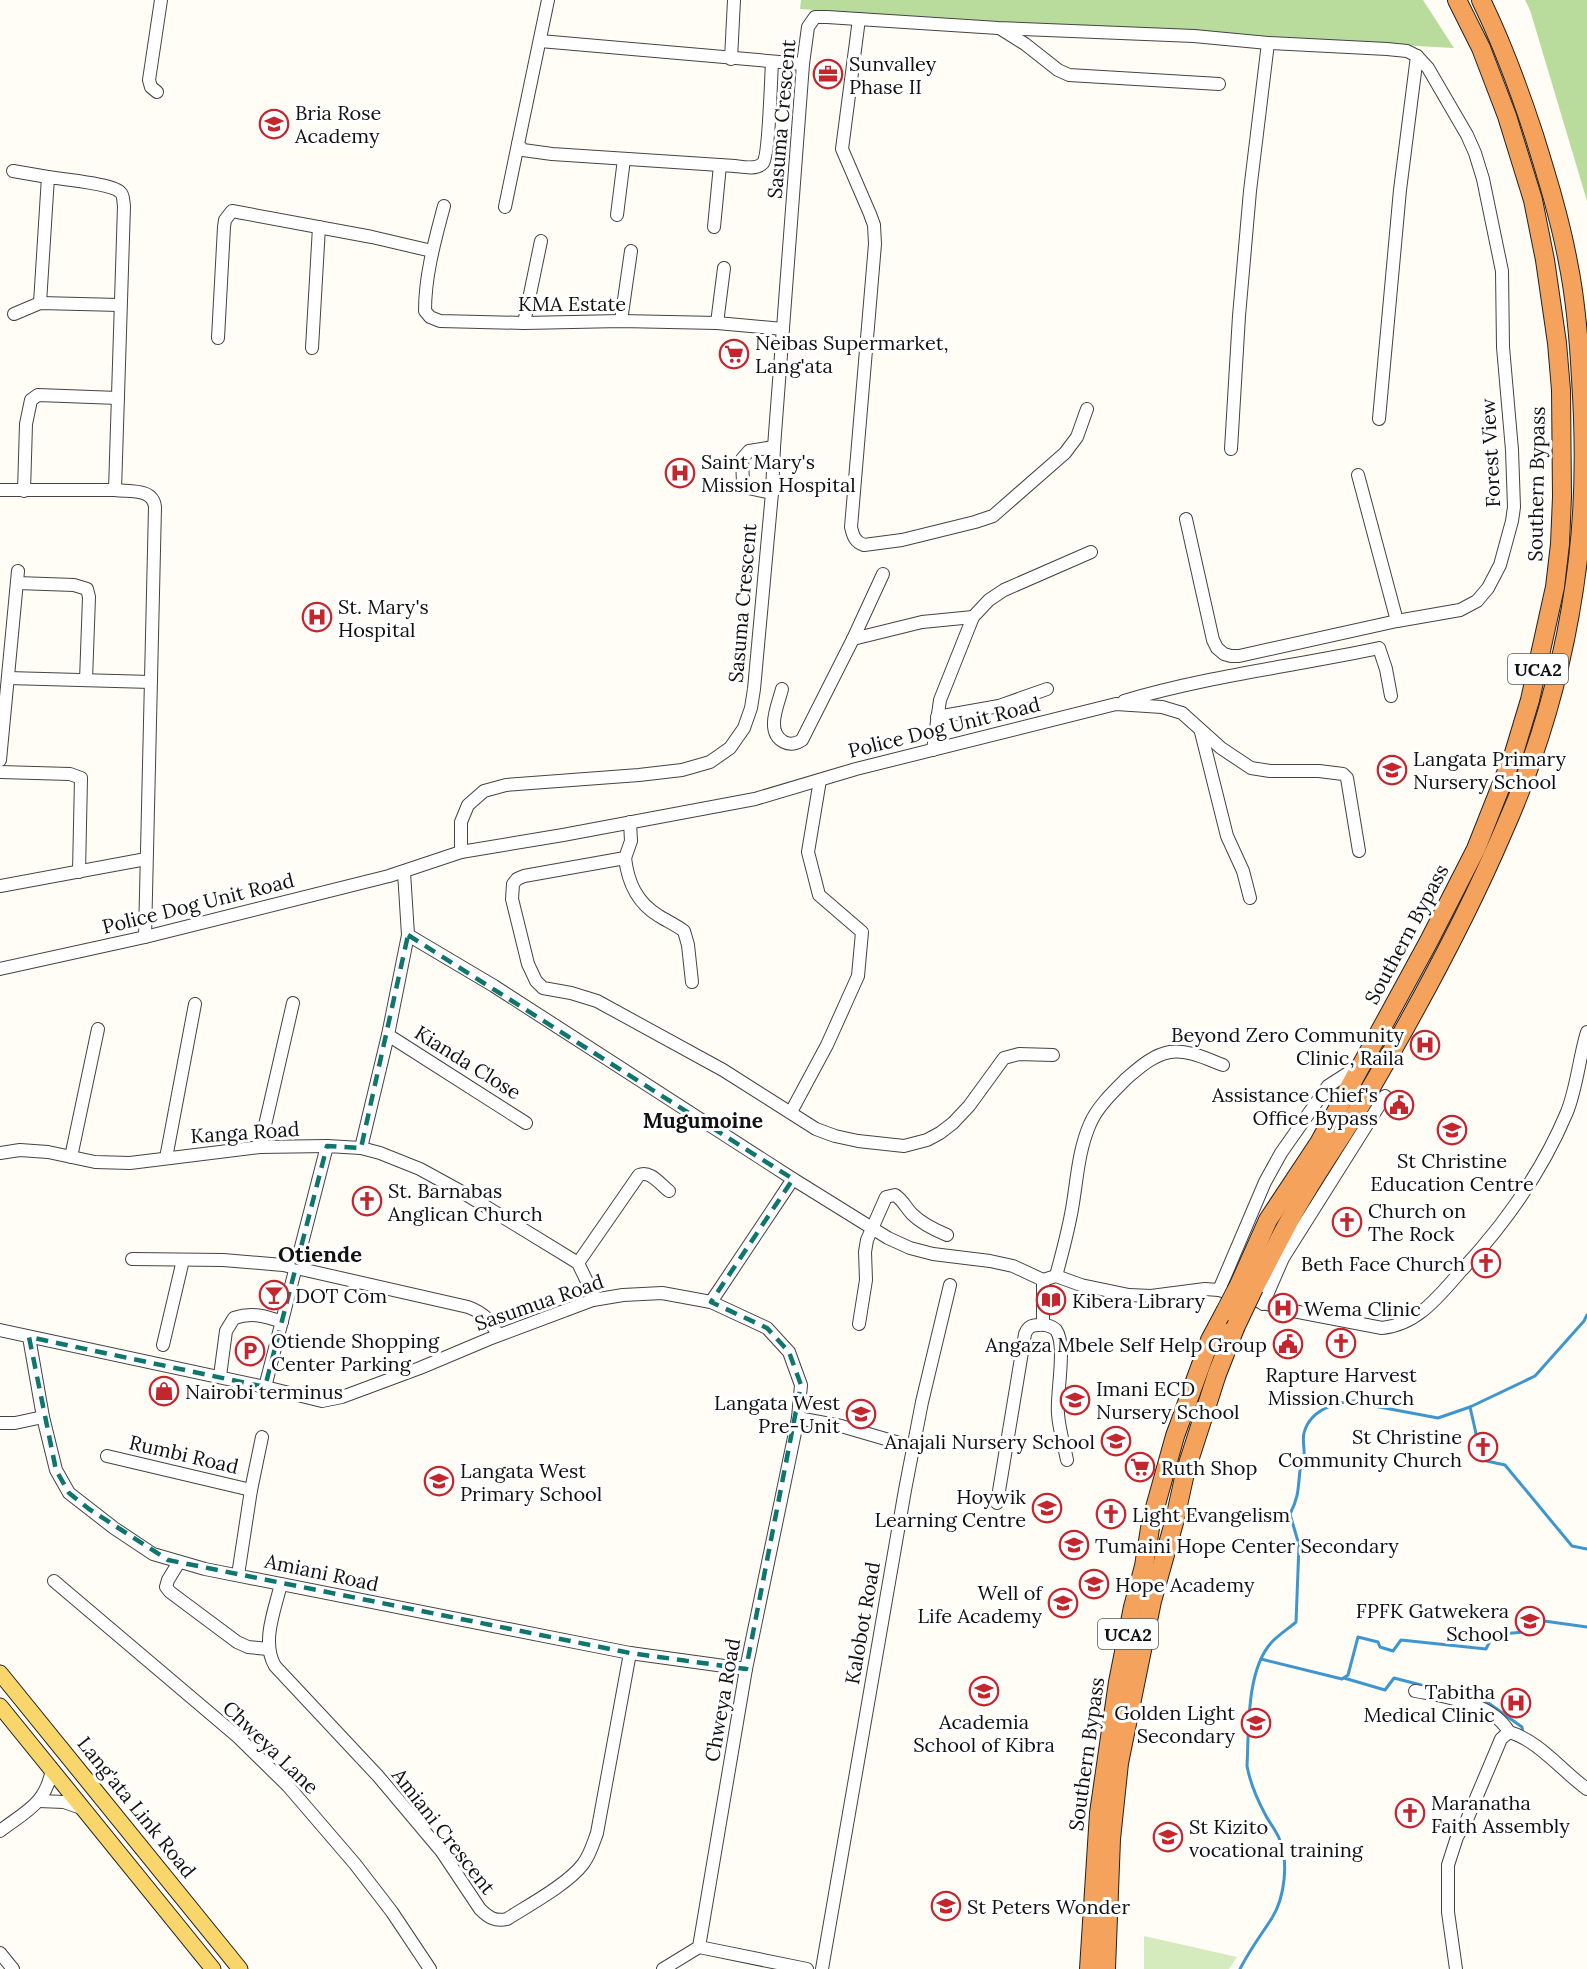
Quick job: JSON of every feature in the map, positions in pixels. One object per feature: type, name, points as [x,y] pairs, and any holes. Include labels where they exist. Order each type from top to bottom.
[{"type":"highway","name":"Southern Bypass","points":[[1252,1292],[1268,1220],[1319,1143],[1429,941],[1476,849],[1514,753],[1530,700],[1555,587],[1562,497],[1561,390],[1545,260],[1533,200],[1507,116],[1481,48],[1457,0]]},
{"type":"highway","name":"Southern Bypass","points":[[1089,1969],[1099,1812],[1118,1682],[1144,1566],[1151,1522],[1175,1436],[1210,1340],[1230,1320],[1252,1292],[1294,1213],[1369,1092],[1459,925],[1504,832],[1532,757],[1551,696],[1574,592],[1584,491],[1582,398],[1573,290],[1561,231],[1534,136],[1508,63],[1481,0]]},
{"type":"highway","name":"Southern Bypass","points":[[1106,1969],[1111,1839],[1119,1763],[1152,1601],[1175,1519],[1185,1473],[1214,1383],[1230,1320]]},
{"type":"main road","name":"Lang'ata Link Road","points":[[0,1673],[240,1969]]},
{"type":"main road","points":[[0,1706],[213,1969]]},
{"type":"street","points":[[157,92],[151,87],[149,80],[161,0]]},
{"type":"street","points":[[505,207],[548,0]]},
{"type":"street","points":[[731,59],[734,0]]},
{"type":"street","name":"Sasuma Crescent","points":[[461,852],[461,822],[468,805],[484,791],[506,785],[639,775],[694,768],[710,762],[730,748],[744,728],[751,708],[772,493],[803,64],[810,23],[815,17],[859,19]]},
{"type":"street","points":[[1087,409],[1077,438],[1065,453],[993,516],[902,540],[864,545],[853,537],[851,527],[875,244],[874,225],[842,148],[859,19],[998,28],[1194,36],[1268,43],[1387,49],[1407,51],[1417,56],[1400,190],[1379,419]]},
{"type":"street","points":[[998,28],[1025,44],[1058,70],[1070,75],[1219,84]]},
{"type":"street","points":[[540,40],[803,64]]},
{"type":"street","points":[[1231,449],[1250,191],[1268,43]]},
{"type":"street","name":"Forest View","points":[[1186,519],[1213,640],[1217,648],[1231,656],[1396,621],[1460,610],[1477,601],[1488,588],[1500,564],[1514,507],[1512,450],[1503,347],[1502,271],[1486,191],[1475,153],[1428,68],[1417,56]]},
{"type":"street","points":[[518,144],[524,150],[530,151],[753,167],[763,162],[766,148],[772,62]]},
{"type":"street","points":[[617,215],[624,159]]},
{"type":"street","points":[[714,227],[720,165]]},
{"type":"street","points":[[13,171],[104,186],[119,190],[123,196],[115,490]]},
{"type":"street","points":[[40,303],[48,177]]},
{"type":"street","name":"KMA Estate","points":[[444,206],[432,251],[425,297],[425,310],[430,317],[440,321],[717,323],[783,329]]},
{"type":"street","points":[[218,338],[224,227],[228,214],[232,211],[372,237],[432,251]]},
{"type":"street","points":[[312,348],[319,227]]},
{"type":"street","points":[[524,323],[541,240]]},
{"type":"street","points":[[621,321],[631,251]]},
{"type":"street","points":[[717,323],[724,268]]},
{"type":"street","points":[[14,314],[40,303],[120,305]]},
{"type":"street","points":[[24,491],[26,424],[31,400],[38,395],[118,398]]},
{"type":"street","points":[[772,493],[748,488],[743,483],[742,459],[749,451],[774,447]]},
{"type":"street","points":[[1358,475],[1396,621]]},
{"type":"street","points":[[0,490],[115,490],[143,492],[154,500],[145,937]]},
{"type":"street","points":[[933,750],[937,717],[949,676],[973,617],[989,600],[1004,590],[1091,552]]},
{"type":"street","points":[[782,689],[773,725],[775,735],[791,744],[797,743],[802,740],[883,574]]},
{"type":"street","points":[[0,760],[17,577],[87,589],[89,597],[86,680]]},
{"type":"street","points":[[852,639],[922,622],[973,617]]},
{"type":"street","points":[[1116,704],[1202,681],[1379,648],[1391,696]]},
{"type":"street","points":[[8,678],[151,682]]},
{"type":"street","points":[[937,717],[999,706],[1047,689]]},
{"type":"street","name":"Police Dog Unit Road","points":[[461,852],[755,799],[933,750],[1116,704],[1174,710],[1188,717],[1221,748],[1251,768],[1343,774],[1347,778],[1359,851]]},
{"type":"street","points":[[1200,728],[1227,836],[1243,871],[1250,898]]},
{"type":"street","points":[[0,771],[70,774],[81,778],[79,872]]},
{"type":"street","points":[[791,1112],[827,1045],[858,976],[862,932],[819,895],[808,852],[820,780]]},
{"type":"street","points":[[630,822],[631,841],[625,858],[627,875],[633,891],[643,904],[684,931],[692,982]]},
{"type":"street","points":[[361,1148],[388,1035],[408,934],[404,872],[461,852]]},
{"type":"street","points":[[625,858],[524,876],[513,884],[511,891],[514,910],[528,964],[536,981],[543,988],[597,1001],[706,1060],[816,1129],[858,1141],[904,1146],[927,1140],[953,1123],[969,1106],[1004,1058],[1019,1054],[1053,1055]]},
{"type":"street","points":[[0,886],[146,859]]},
{"type":"street","name":"Police Dog Unit Road","points":[[0,969],[145,937],[404,872]]},
{"type":"street","points":[[408,934],[494,986],[793,1179],[910,1248],[923,1252],[990,1261],[1013,1266],[1043,1280],[1056,1276],[1081,1285],[1129,1295],[1151,1296],[1205,1288],[1252,1292],[1320,1317],[1382,1328],[1395,1327],[1419,1315],[1492,1238],[1527,1190],[1567,1111],[1587,1032]]},
{"type":"street","points":[[260,1147],[293,1003]]},
{"type":"street","name":"Kanga Road","points":[[165,1158],[195,1004]]},
{"type":"street","points":[[71,1157],[98,1029]]},
{"type":"street","name":"Kianda Close","points":[[388,1035],[526,1123]]},
{"type":"street","points":[[1056,1276],[1072,1211],[1086,1134],[1096,1113],[1122,1083],[1144,1063],[1154,1058],[1170,1052],[1180,1052],[1223,1065]]},
{"type":"street","points":[[1219,1290],[1281,1152],[1328,1086],[1361,1065]]},
{"type":"street","points":[[1252,1292],[1283,1258],[1385,1096]]},
{"type":"street","points":[[265,1388],[327,1146]]},
{"type":"street","name":"Kanga Road","points":[[0,1153],[20,1150],[48,1152],[95,1162],[130,1163],[260,1147],[361,1148],[420,1169],[578,1263]]},
{"type":"street","points":[[593,1300],[592,1292],[578,1263],[639,1175],[649,1174],[669,1191]]},
{"type":"street","points":[[711,1302],[793,1179]]},
{"type":"street","points":[[859,1324],[866,1280],[865,1252],[871,1227],[886,1197],[895,1195],[900,1198],[918,1219],[947,1235]]},
{"type":"street","points":[[132,1259],[256,1262],[295,1267],[468,1307],[485,1314],[498,1335]]},
{"type":"street","points":[[163,1345],[183,1260]]},
{"type":"street","points":[[1043,1280],[1043,1324]]},
{"type":"street","name":"Kalobot Road","points":[[822,1969],[913,1447],[950,1285]]},
{"type":"street","name":"Sasumua Road","points":[[0,1330],[220,1376],[322,1401],[342,1397],[420,1368],[498,1335],[593,1300],[623,1295],[662,1293],[711,1302],[767,1328],[789,1352],[801,1385],[798,1418]]},
{"type":"street","points":[[220,1376],[226,1331],[234,1318],[246,1314],[282,1322]]},
{"type":"street","points":[[997,1503],[1025,1334],[1033,1325],[1043,1324],[1056,1331],[1060,1344],[1058,1416],[1067,1460]]},
{"type":"street","name":"Amiani Road","points":[[29,1337],[43,1417],[56,1470],[69,1492],[135,1543],[153,1554],[178,1562],[281,1584],[630,1653],[746,1669]]},
{"type":"street","points":[[0,1423],[15,1423],[43,1417]]},
{"type":"street","points":[[798,1418],[841,1426],[913,1447]]},
{"type":"street","name":"Chweya Road","points":[[699,1947],[746,1669],[798,1418]]},
{"type":"street","name":"Rumbi Road","points":[[238,1575],[262,1437]]},
{"type":"street","name":"Rumbi Road","points":[[107,1456],[251,1490]]},
{"type":"street","points":[[178,1562],[166,1587],[170,1592],[237,1642],[248,1647],[268,1649],[271,1624],[281,1584]]},
{"type":"street","name":"Chweya Lane","points":[[54,1581],[238,1737],[288,1786],[355,1864],[392,1912],[430,1969]]},
{"type":"street","name":"Amiani Crescent","points":[[268,1649],[275,1666],[378,1776],[442,1852],[480,1909],[487,1917],[500,1921],[507,1919],[574,1874],[591,1851],[597,1833],[630,1653]]},
{"type":"street","points":[[1415,1691],[1448,1697],[1487,1711],[1504,1722],[1509,1732],[1540,1750],[1587,1789]]},
{"type":"street","points":[[1456,1969],[1448,1912],[1448,1865],[1457,1837],[1466,1822],[1501,1739],[1509,1732]]},
{"type":"street","points":[[0,1831],[39,1802],[48,1787],[52,1769]]},
{"type":"street","points":[[39,1802],[64,1802],[84,1809]]},
{"type":"street","points":[[663,1969],[699,1947],[807,1969]]},
{"type":"street","points":[[0,1953],[13,1969]]},
{"type":"highlighted area","points":[[408,935],[793,1179],[711,1302],[767,1328],[789,1352],[801,1385],[746,1669],[630,1653],[168,1560],[89,1509],[69,1493],[56,1470],[29,1337],[265,1387],[327,1146],[361,1148]]},
{"type":"green space","points":[[801,0],[1423,0],[1454,48],[1018,25],[800,9]]},
{"type":"green space","points":[[1525,0],[1587,0],[1587,201],[1530,10]]},
{"type":"green space","points":[[1144,1936],[1237,1957],[1229,1969],[1144,1969]]},
{"type":"waterway","points":[[1240,1969],[1272,1918],[1283,1890],[1285,1868],[1282,1847],[1259,1802],[1248,1772],[1249,1719],[1253,1685],[1263,1655],[1273,1641],[1296,1622],[1299,1545],[1290,1514],[1298,1492],[1304,1456],[1303,1436],[1308,1424],[1321,1410],[1350,1401],[1369,1401],[1374,1406],[1438,1418],[1470,1407],[1535,1376],[1587,1315]]},
{"type":"waterway","points":[[1470,1407],[1482,1460],[1505,1465],[1572,1546],[1587,1549]]},
{"type":"waterway","points":[[1261,1659],[1342,1679],[1348,1675],[1358,1637],[1378,1642],[1380,1647],[1393,1651],[1401,1640],[1486,1649],[1493,1635],[1523,1632],[1544,1621],[1587,1627]]},
{"type":"waterway","points":[[1344,1678],[1385,1690],[1394,1678],[1487,1702],[1522,1727],[1523,1734]]},
{"type":"place","name":"Sunvalley Phase II","points":[[828,74]]},
{"type":"place","name":"Bria Rose Academy","points":[[274,124]]},
{"type":"place","name":"Neibas Supermarket, Lang'ata","points":[[734,354]]},
{"type":"place","name":"Saint Mary's Mission Hospital","points":[[680,473]]},
{"type":"place","name":"St. Mary's Hospital","points":[[317,617]]},
{"type":"place","name":"Langata Primary Nursery School","points":[[1392,770]]},
{"type":"place","name":"Beyond Zero Community Clinic, Raila","points":[[1425,1045]]},
{"type":"place","name":"Assistance Chief's Office Bypass","points":[[1399,1105]]},
{"type":"place","name":"St Christine Education Centre","points":[[1452,1130]]},
{"type":"place","name":"St. Barnabas Anglican Church","points":[[367,1201]]},
{"type":"place","name":"Church on The Rock","points":[[1347,1222]]},
{"type":"place","name":"Beth Face Church","points":[[1486,1263]]},
{"type":"place","name":"DOT Com","points":[[274,1295]]},
{"type":"place","name":"Kibera Library","points":[[1051,1300]]},
{"type":"place","name":"Wema Clinic","points":[[1283,1308]]},
{"type":"place","name":"Rapture Harvest Mission Church","points":[[1341,1343]]},
{"type":"place","name":"Angaza Mbele Self Help Group","points":[[1288,1344]]},
{"type":"place","name":"Otiende Shopping Center Parking","points":[[250,1351]]},
{"type":"place","name":"Nairobi terminus","points":[[164,1391]]},
{"type":"place","name":"Imani ECD Nursery School","points":[[1075,1400]]},
{"type":"place","name":"Langata West Pre-Unit","points":[[861,1414]]},
{"type":"place","name":"Anajali Nursery School","points":[[1116,1441]]},
{"type":"place","name":"St Christine Community Church","points":[[1483,1447]]},
{"type":"place","name":"Ruth Shop","points":[[1140,1467]]},
{"type":"place","name":"Langata West Primary School","points":[[439,1481]]},
{"type":"place","name":"Hoywik Learning Centre","points":[[1047,1508]]},
{"type":"place","name":"Light Evangelism","points":[[1111,1514]]},
{"type":"place","name":"Tumaini Hope Center Secondary","points":[[1074,1545]]},
{"type":"place","name":"Hope Academy","points":[[1094,1584]]},
{"type":"place","name":"Well of Life Academy","points":[[1063,1603]]},
{"type":"place","name":"FPFK Gatwekera School","points":[[1530,1621]]},
{"type":"place","name":"Academia School of Kibra","points":[[984,1691]]},
{"type":"place","name":"Tabitha Medical Clinic","points":[[1516,1703]]},
{"type":"place","name":"Golden Light Secondary","points":[[1256,1723]]},
{"type":"place","name":"Maranatha Faith Assembly","points":[[1410,1813]]},
{"type":"place","name":"St Kizito vocational training","points":[[1168,1837]]},
{"type":"place","name":"St Peters Wonder","points":[[946,1906]]},
{"type":"district","name":"Mugumoine","points":[[703,1120]]},
{"type":"district","name":"Otiende","points":[[320,1254]]}]
